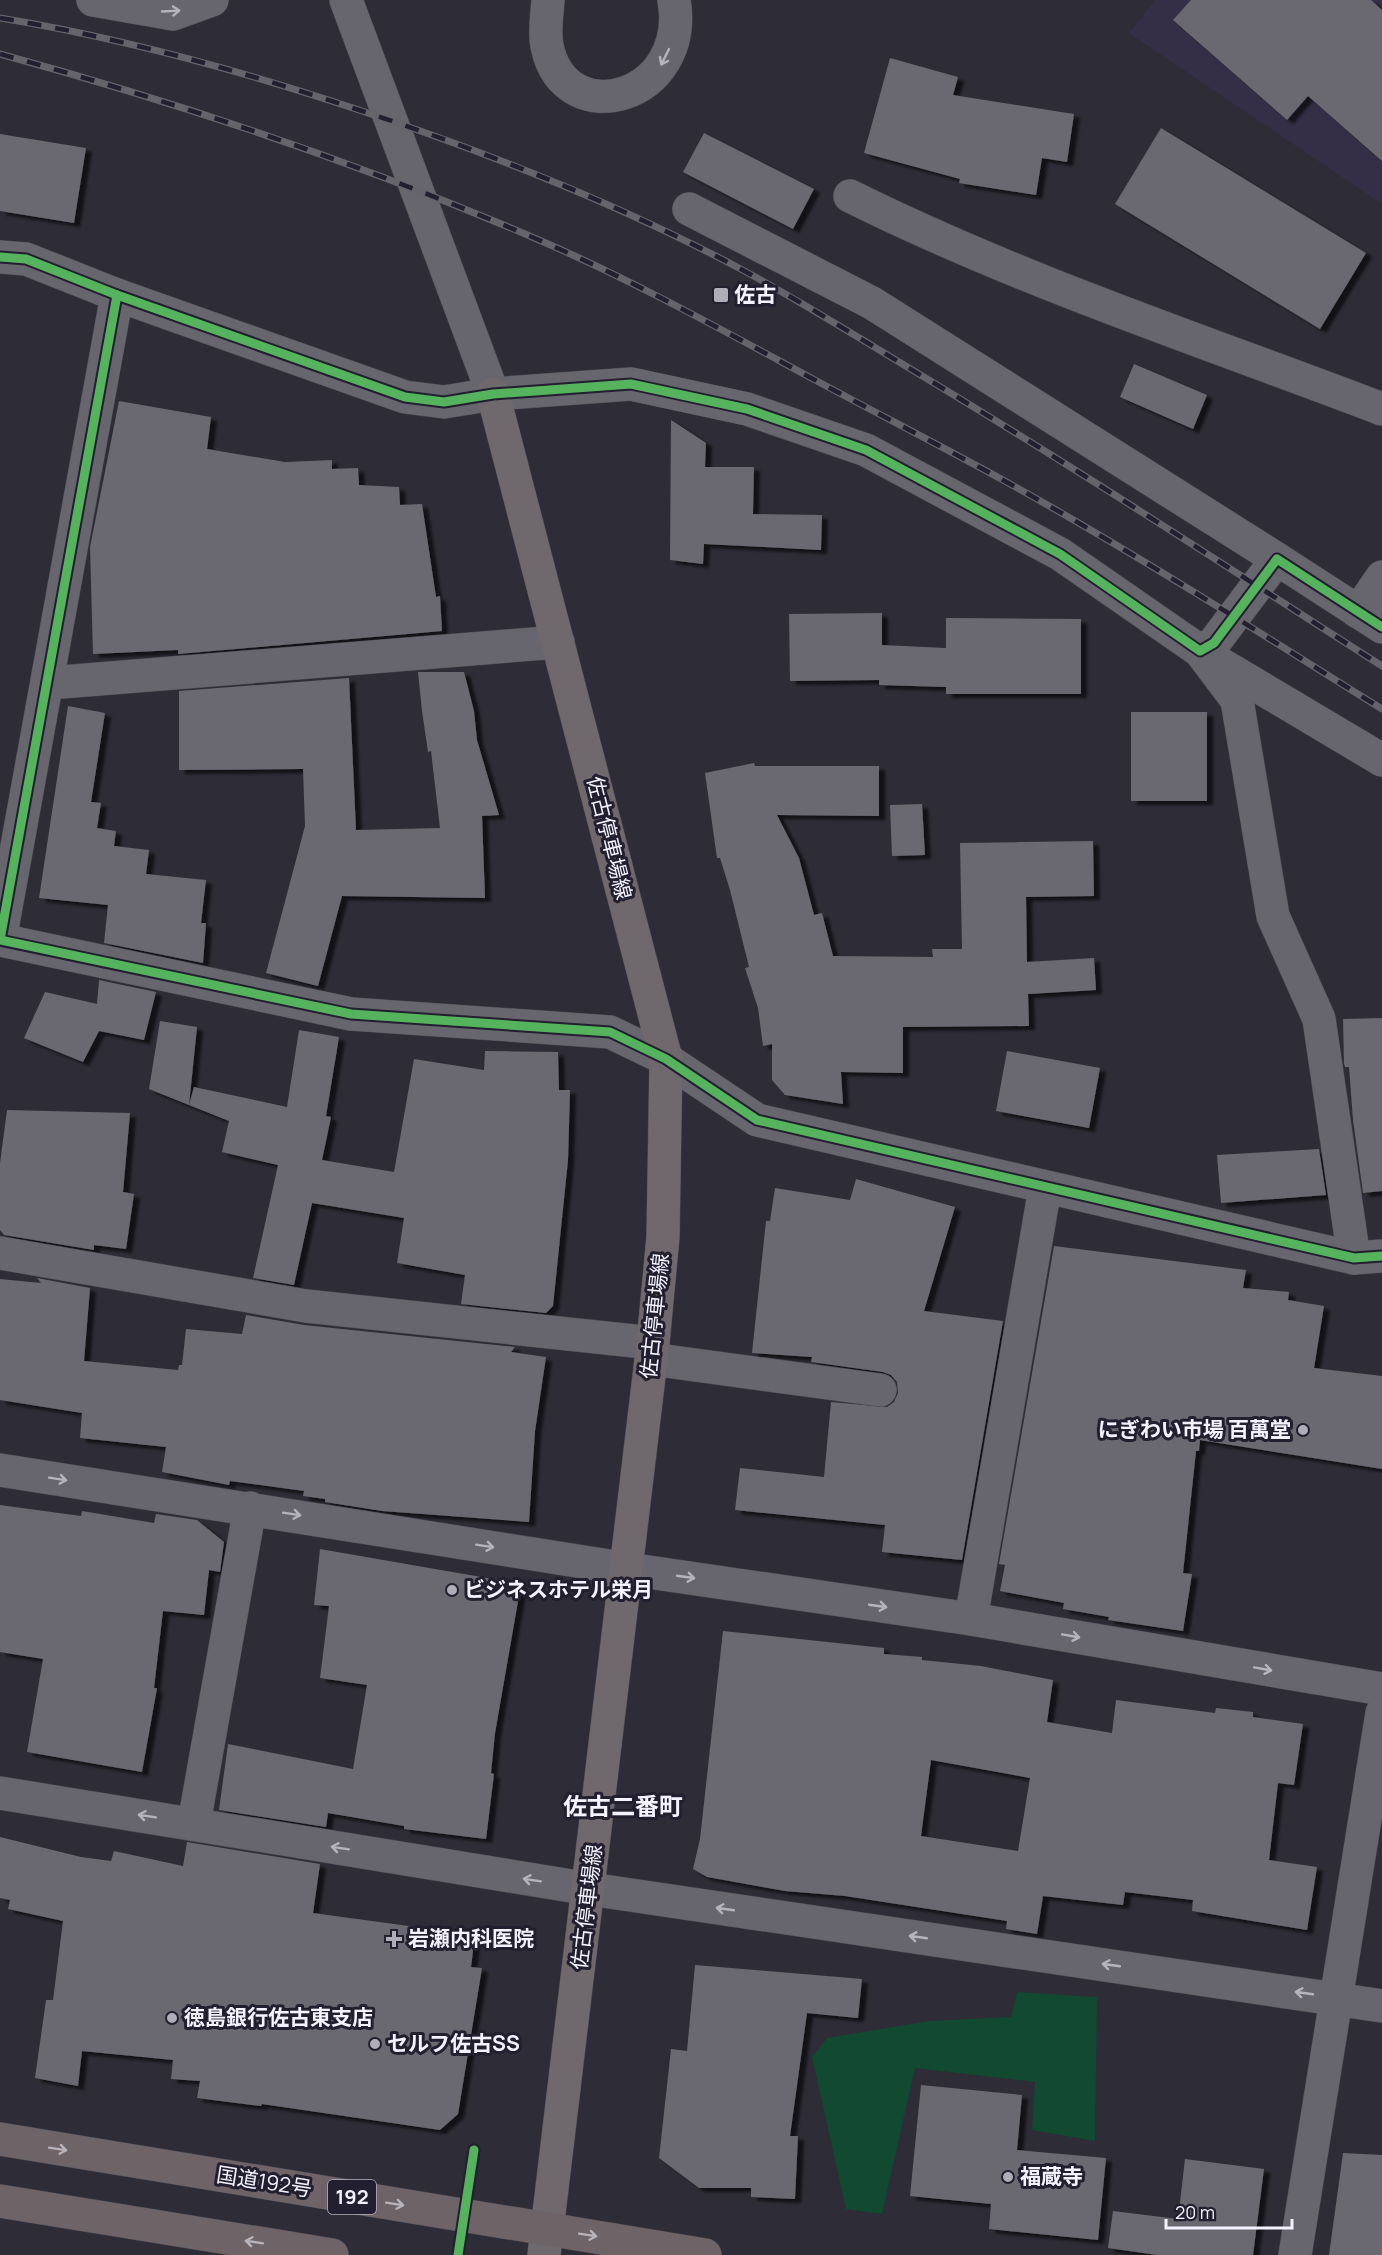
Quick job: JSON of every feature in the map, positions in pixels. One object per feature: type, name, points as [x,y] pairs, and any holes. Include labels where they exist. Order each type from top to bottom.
[{"type":"highway","name":"国道192号","points":[[0,2139],[546,2242],[705,2255]]},
{"type":"highway","points":[[0,2201],[332,2255]]},
{"type":"main road","name":"佐古停車場線","points":[[493,394],[666,1059],[663,1236],[652,1351],[590,1889],[546,2242]]},
{"type":"street","points":[[93,0],[173,14],[212,0]]},
{"type":"street","points":[[346,0],[493,394]]},
{"type":"street","points":[[548,0],[547,45],[558,72],[572,86],[586,93],[616,96],[642,87],[658,71],[672,40],[674,0]]},
{"type":"street","points":[[850,196],[920,230],[1041,279],[1382,409]]},
{"type":"street","points":[[689,209],[872,303],[1370,619],[1382,577]]},
{"type":"street","points":[[0,257],[26,259],[117,295],[405,397],[444,402],[493,394],[631,384],[747,409],[866,450],[1060,554],[1200,651],[1382,760]]},
{"type":"street","points":[[117,295],[49,683],[0,941],[351,1014],[610,1032],[666,1059],[757,1120],[1045,1188],[1368,1257],[1319,1018],[1273,916],[1237,700],[1200,651]]},
{"type":"street","points":[[1200,651],[1214,643],[1276,559]]},
{"type":"street","points":[[49,683],[558,642]]},
{"type":"street","points":[[971,1619],[1045,1188]]},
{"type":"street","points":[[0,1253],[23,1259],[306,1306],[652,1351],[880,1390]]},
{"type":"street","points":[[0,1470],[628,1569],[971,1619],[1382,1689]]},
{"type":"street","points":[[195,1823],[250,1508]]},
{"type":"street","points":[[1295,2255],[1382,1713]]},
{"type":"street","points":[[0,1793],[590,1889],[1336,1997],[1382,2006]]},
{"type":"shaded area","points":[[1155,0],[1382,0],[1382,204],[1129,33]]},
{"type":"green space","points":[[1017,1992],[1097,1997],[1095,2141],[1032,2130],[1035,2082],[915,2068],[882,2214],[846,2209],[812,2057],[827,2038],[929,2021],[1011,2017]]},
{"type":"building","points":[[1191,0],[1371,0],[1382,10],[1382,161],[1308,96],[1287,120],[1173,20]]},
{"type":"building","points":[[890,58],[958,77],[953,95],[1074,114],[1067,162],[1042,158],[1036,195],[959,183],[960,179],[864,153]]},
{"type":"building","points":[[1161,128],[1366,253],[1320,329],[1115,204]]},
{"type":"building","points":[[704,133],[814,189],[793,229],[683,172]]},
{"type":"building","points":[[0,134],[86,148],[74,223],[0,211]]},
{"type":"building","points":[[1134,364],[1207,395],[1193,429],[1120,397]]},
{"type":"building","points":[[119,401],[211,417],[207,449],[285,462],[332,460],[332,469],[358,468],[359,485],[399,487],[400,505],[422,504],[436,597],[440,596],[442,631],[178,654],[178,650],[93,654],[90,547]]},
{"type":"building","points":[[671,420],[706,443],[705,467],[754,467],[753,514],[822,515],[821,550],[704,544],[703,564],[670,560]]},
{"type":"building","points":[[882,613],[882,645],[946,648],[946,618],[1081,619],[1081,694],[946,694],[946,687],[879,685],[879,680],[790,681],[789,614]]},
{"type":"building","points":[[418,672],[464,672],[474,711],[477,740],[499,815],[482,816],[485,898],[342,896],[318,986],[266,973],[305,826],[303,769],[179,770],[179,691],[349,678],[356,830],[440,828],[431,751],[428,752]]},
{"type":"building","points":[[68,706],[105,713],[91,802],[101,803],[97,828],[116,831],[114,846],[149,850],[146,874],[206,880],[201,923],[206,923],[203,963],[104,943],[108,905],[39,898]]},
{"type":"building","points":[[1131,712],[1207,712],[1207,801],[1131,801]]},
{"type":"building","points":[[754,763],[755,766],[879,766],[879,816],[777,815],[799,858],[814,915],[822,913],[833,956],[933,957],[932,949],[962,949],[960,843],[1093,841],[1094,896],[1026,897],[1027,962],[1094,958],[1096,990],[1028,994],[1029,1026],[903,1027],[903,1073],[841,1072],[843,1104],[785,1095],[772,1080],[772,1044],[763,1046],[758,1008],[745,968],[749,967],[730,890],[720,858],[717,858],[705,773]]},
{"type":"building","points":[[922,804],[925,855],[892,856],[890,805]]},
{"type":"building","points":[[99,980],[156,992],[144,1040],[99,1031],[83,1062],[24,1038],[45,992],[97,1004]]},
{"type":"building","points":[[1382,1018],[1382,1191],[1363,1193],[1353,1120],[1349,1067],[1345,1067],[1344,1063],[1343,1019]]},
{"type":"building","points":[[160,1021],[197,1027],[189,1105],[149,1089]]},
{"type":"building","points":[[299,1030],[339,1037],[326,1116],[331,1117],[322,1160],[394,1172],[414,1059],[484,1070],[485,1051],[558,1052],[559,1090],[570,1090],[568,1160],[553,1306],[546,1313],[461,1304],[465,1275],[397,1263],[404,1218],[312,1203],[294,1285],[253,1278],[278,1165],[222,1152],[229,1121],[189,1105],[194,1087],[287,1107]]},
{"type":"building","points":[[1007,1051],[1100,1068],[1089,1128],[996,1111]]},
{"type":"building","points":[[7,1110],[130,1113],[123,1192],[134,1194],[126,1249],[94,1245],[94,1250],[4,1235],[0,1230],[0,1163]]},
{"type":"building","points":[[1319,1149],[1326,1195],[1221,1203],[1217,1155]]},
{"type":"building","points":[[856,1179],[955,1207],[924,1311],[1003,1321],[962,1560],[882,1552],[885,1525],[735,1510],[740,1468],[824,1477],[831,1402],[887,1407],[894,1402],[898,1393],[897,1382],[891,1375],[883,1372],[811,1362],[812,1357],[752,1353],[766,1221],[770,1221],[775,1188],[850,1200]]},
{"type":"building","points":[[1054,1246],[1246,1270],[1243,1288],[1289,1292],[1288,1300],[1324,1306],[1314,1368],[1382,1376],[1382,1469],[1200,1440],[1199,1451],[1196,1451],[1183,1573],[1192,1574],[1183,1631],[1108,1620],[1109,1617],[1063,1609],[1064,1603],[1000,1591],[1005,1565],[999,1564]]},
{"type":"building","points":[[37,1278],[90,1288],[84,1361],[178,1370],[179,1365],[182,1365],[186,1329],[242,1334],[246,1315],[304,1325],[515,1347],[511,1352],[546,1357],[535,1431],[529,1522],[382,1511],[325,1502],[325,1499],[303,1496],[304,1491],[230,1481],[229,1485],[162,1472],[166,1447],[80,1438],[82,1413],[0,1400],[0,1279],[41,1283]]},
{"type":"building","points":[[0,1505],[81,1516],[82,1511],[154,1523],[156,1514],[197,1520],[224,1542],[220,1572],[209,1570],[204,1615],[163,1611],[154,1688],[157,1688],[142,1772],[27,1752],[43,1659],[0,1652]]},
{"type":"building","points":[[320,1549],[521,1584],[495,1733],[491,1773],[494,1774],[486,1839],[404,1829],[404,1826],[328,1813],[326,1827],[219,1810],[228,1744],[353,1769],[367,1685],[320,1678],[329,1606],[314,1605]]},
{"type":"building","points":[[723,1631],[884,1648],[884,1654],[981,1666],[1053,1680],[1047,1722],[1112,1733],[1116,1700],[1215,1713],[1216,1708],[1253,1712],[1253,1717],[1303,1724],[1294,1785],[1278,1783],[1269,1860],[1317,1867],[1307,1930],[1192,1911],[1193,1900],[1125,1892],[1123,1905],[1043,1896],[1037,1934],[1006,1929],[1007,1921],[845,1896],[785,1891],[707,1877],[693,1869],[700,1839]],"holes":[[[931,1760],[1030,1778],[1018,1851],[921,1836]]]},
{"type":"building","points":[[0,1837],[81,1857],[111,1861],[114,1851],[183,1866],[187,1842],[320,1864],[313,1913],[475,1935],[471,1967],[482,1968],[458,2114],[440,2130],[262,2104],[261,2106],[197,2098],[200,2081],[171,2079],[173,2060],[82,2051],[78,2086],[35,2078],[46,2000],[53,2000],[63,1921],[8,1909],[10,1900],[0,1898]]},
{"type":"building","points":[[695,1965],[862,1979],[858,2018],[807,2013],[790,2136],[798,2136],[795,2199],[751,2197],[751,2188],[699,2188],[659,2158],[671,2049],[687,2051]]},
{"type":"building","name":"福蔵寺","points":[[921,2085],[1022,2095],[1017,2150],[1106,2158],[1098,2240],[989,2229],[991,2204],[910,2196]]},
{"type":"building","points":[[1343,2153],[1382,2155],[1382,2255],[1329,2255]]},
{"type":"building","points":[[1185,2159],[1264,2169],[1253,2255],[1157,2255],[1108,2248],[1113,2211],[1178,2219]]},
{"type":"railway","points":[[0,18],[91,35],[181,57],[315,96],[408,126],[504,162],[645,222],[737,267],[831,321],[1040,448],[1382,666]]},
{"type":"railway","points":[[0,54],[205,115],[340,161],[539,240],[609,272],[1012,485],[1106,539],[1382,709]]},
{"type":"cycle path","points":[[0,257],[26,259],[117,295],[405,397],[444,402],[493,394],[631,384],[747,409],[866,450],[1060,554],[1200,651],[1214,643],[1277,559],[1382,627]]},
{"type":"cycle path","points":[[117,295],[0,940],[351,1014],[610,1032],[666,1059],[757,1120],[1354,1258],[1382,1256]]},
{"type":"cycle path","points":[[458,2255],[474,2150]]},
{"type":"place","name":"佐古","points":[[721,295]]},
{"type":"place","name":"にぎわい市場 百萬堂","points":[[1303,1430]]},
{"type":"place","name":"ビジネスホテル栄月","points":[[452,1590]]},
{"type":"place","name":"岩瀬内科医院","points":[[394,1939]]},
{"type":"place","name":"徳島銀行佐古東支店","points":[[172,2018]]},
{"type":"place","name":"セルフ佐古SS","points":[[375,2044]]},
{"type":"place","name":"福蔵寺","points":[[1008,2177]]},
{"type":"district","name":"佐古二番町","points":[[623,1807]]}]
